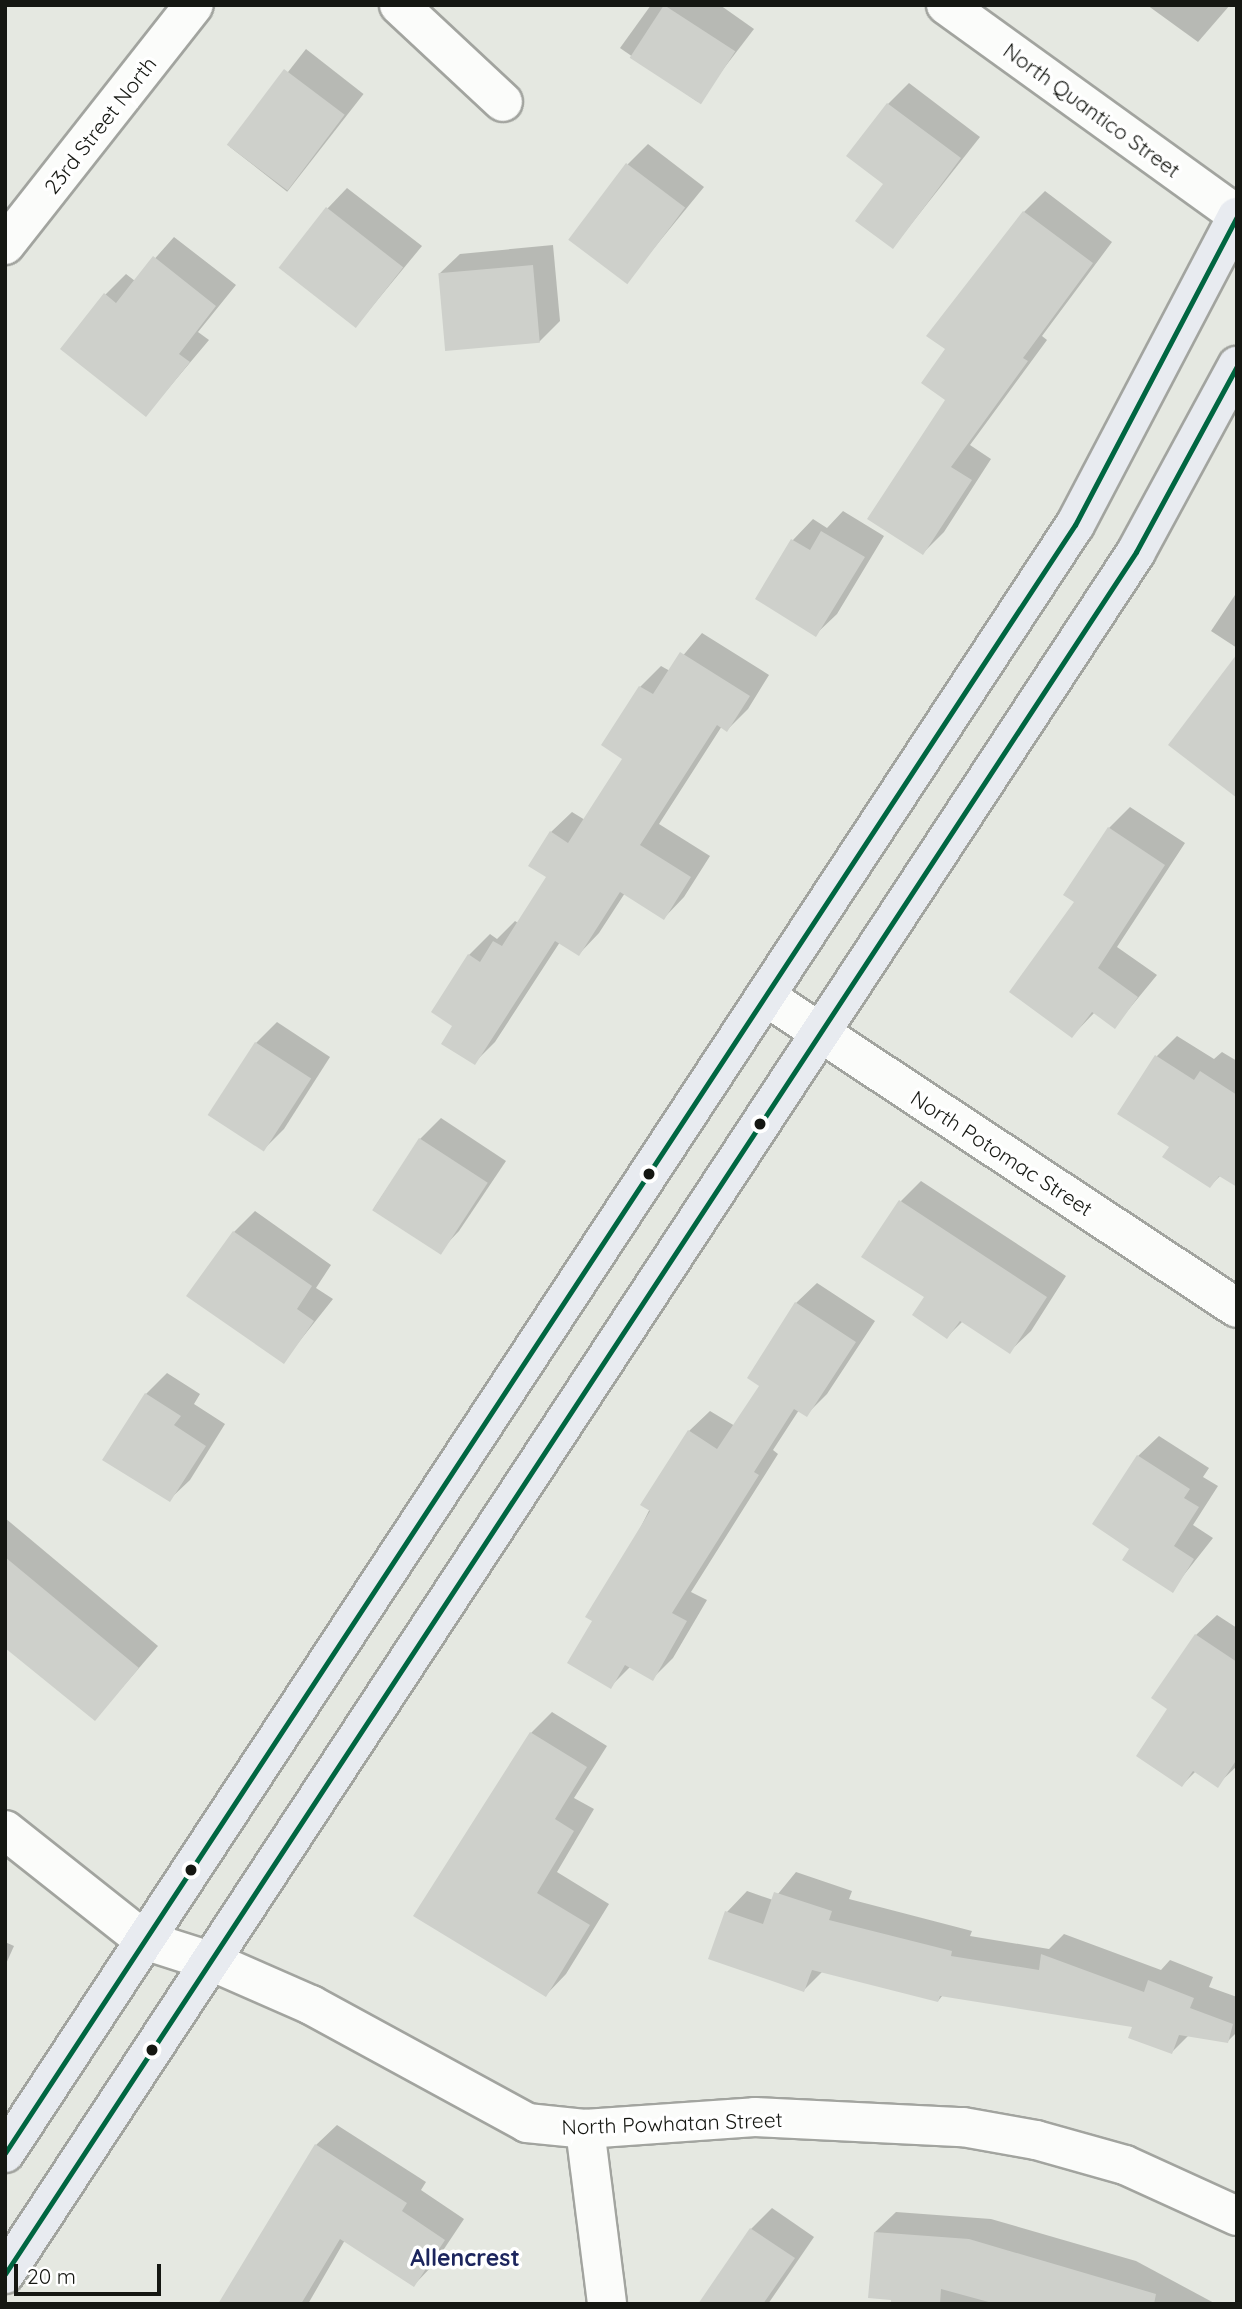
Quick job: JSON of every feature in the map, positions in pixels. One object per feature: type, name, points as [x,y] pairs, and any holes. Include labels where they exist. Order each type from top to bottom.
[{"type":"main road","points":[[5,2153],[768,998],[1075,525],[1237,216]]},
{"type":"main road","points":[[5,2274],[214,1962],[823,1035],[1136,552],[1237,366]]},
{"type":"street","name":"23rd Street North","points":[[5,245],[194,5]]},
{"type":"street","points":[[399,5],[503,102]]},
{"type":"street","name":"North Quantico Street","points":[[946,5],[1237,216]]},
{"type":"street","name":"North Potomac Street","points":[[768,998],[1237,1308]]},
{"type":"street","name":"North Powhatan Street","points":[[5,1830],[145,1940],[214,1962],[311,2005],[512,2117],[539,2127],[585,2129],[755,2117],[962,2127],[1114,2161],[1237,2216]]},
{"type":"street","points":[[585,2129],[607,2304]]},
{"type":"building","points":[[664,5],[735,51],[701,104],[630,58]]},
{"type":"building","points":[[284,69],[345,115],[288,191],[227,145]]},
{"type":"building","points":[[887,103],[961,158],[893,249],[855,221],[883,184],[846,156]]},
{"type":"building","points":[[626,163],[685,208],[627,284],[568,240]]},
{"type":"building","points":[[326,207],[403,267],[356,328],[279,268]]},
{"type":"building","points":[[1023,211],[1093,263],[1023,358],[1028,361],[951,467],[972,480],[923,555],[867,519],[945,400],[921,383],[945,349],[926,336]]},
{"type":"building","points":[[153,256],[216,306],[179,354],[190,362],[146,417],[60,349],[104,293],[116,303]]},
{"type":"building","points":[[533,265],[540,343],[445,351],[438,273]]},
{"type":"building","points":[[821,531],[865,557],[816,637],[755,599],[791,539],[810,550]]},
{"type":"building","points":[[680,652],[750,696],[727,732],[717,725],[640,845],[691,877],[664,920],[620,892],[579,956],[555,941],[475,1065],[441,1044],[452,1026],[431,1012],[468,954],[480,962],[493,941],[502,946],[546,877],[528,866],[550,831],[568,843],[622,759],[601,745],[639,686],[653,694]]},
{"type":"building","points":[[1237,654],[1237,798],[1168,745]]},
{"type":"building","points":[[1108,827],[1165,865],[1098,968],[1138,997],[1115,1029],[1092,1012],[1072,1038],[1009,992],[1074,902],[1063,895]]},
{"type":"building","points":[[255,1042],[311,1078],[264,1151],[208,1115]]},
{"type":"building","points":[[1155,1055],[1194,1080],[1200,1071],[1237,1095],[1237,1187],[1219,1176],[1210,1188],[1162,1157],[1169,1147],[1117,1114]]},
{"type":"building","points":[[419,1138],[488,1183],[441,1255],[372,1210]]},
{"type":"building","points":[[899,1200],[1047,1297],[1010,1354],[960,1321],[947,1339],[912,1315],[924,1297],[861,1257]]},
{"type":"building","points":[[233,1231],[312,1286],[297,1309],[314,1321],[284,1364],[186,1296]]},
{"type":"building","points":[[795,1302],[856,1342],[807,1417],[794,1409],[754,1472],[759,1475],[672,1613],[687,1621],[653,1681],[625,1665],[611,1689],[567,1663],[592,1621],[585,1617],[650,1511],[640,1505],[688,1430],[717,1449],[759,1386],[747,1378]]},
{"type":"building","points":[[145,1393],[181,1416],[174,1425],[206,1446],[170,1502],[102,1460]]},
{"type":"building","points":[[1137,1455],[1190,1489],[1184,1498],[1199,1507],[1174,1546],[1194,1559],[1173,1593],[1122,1560],[1129,1549],[1092,1524]]},
{"type":"building","points":[[5,1557],[139,1668],[95,1721],[5,1648]]},
{"type":"building","points":[[1195,1634],[1237,1662],[1237,1759],[1218,1788],[1193,1771],[1182,1787],[1136,1756],[1167,1709],[1151,1698]]},
{"type":"building","points":[[530,1732],[587,1767],[555,1819],[574,1831],[537,1893],[590,1925],[546,1997],[413,1916]]},
{"type":"building","points":[[774,1892],[832,1911],[829,1920],[952,1951],[951,1956],[1039,1970],[1041,1954],[1144,1992],[1148,1980],[1194,1998],[1190,2008],[1233,2024],[1228,2043],[1179,2035],[1172,2054],[1128,2038],[1132,2027],[940,1996],[938,2002],[812,1970],[804,1992],[708,1959],[725,1911],[763,1924]]},
{"type":"building","points":[[315,2144],[407,2203],[402,2211],[445,2240],[414,2287],[340,2239],[301,2304],[218,2304]]},
{"type":"building","points":[[750,2228],[795,2258],[763,2304],[698,2304]]},
{"type":"building","points":[[874,2232],[969,2239],[1156,2294],[1154,2304],[996,2304],[941,2289],[940,2304],[891,2304],[891,2300],[868,2298]]},
{"type":"transit line","points":[[5,2153],[1075,525],[1237,217]]},
{"type":"transit line","points":[[5,2274],[1136,552],[1237,366]]},
{"type":"district","name":"Allencrest","points":[[465,2258]]}]
